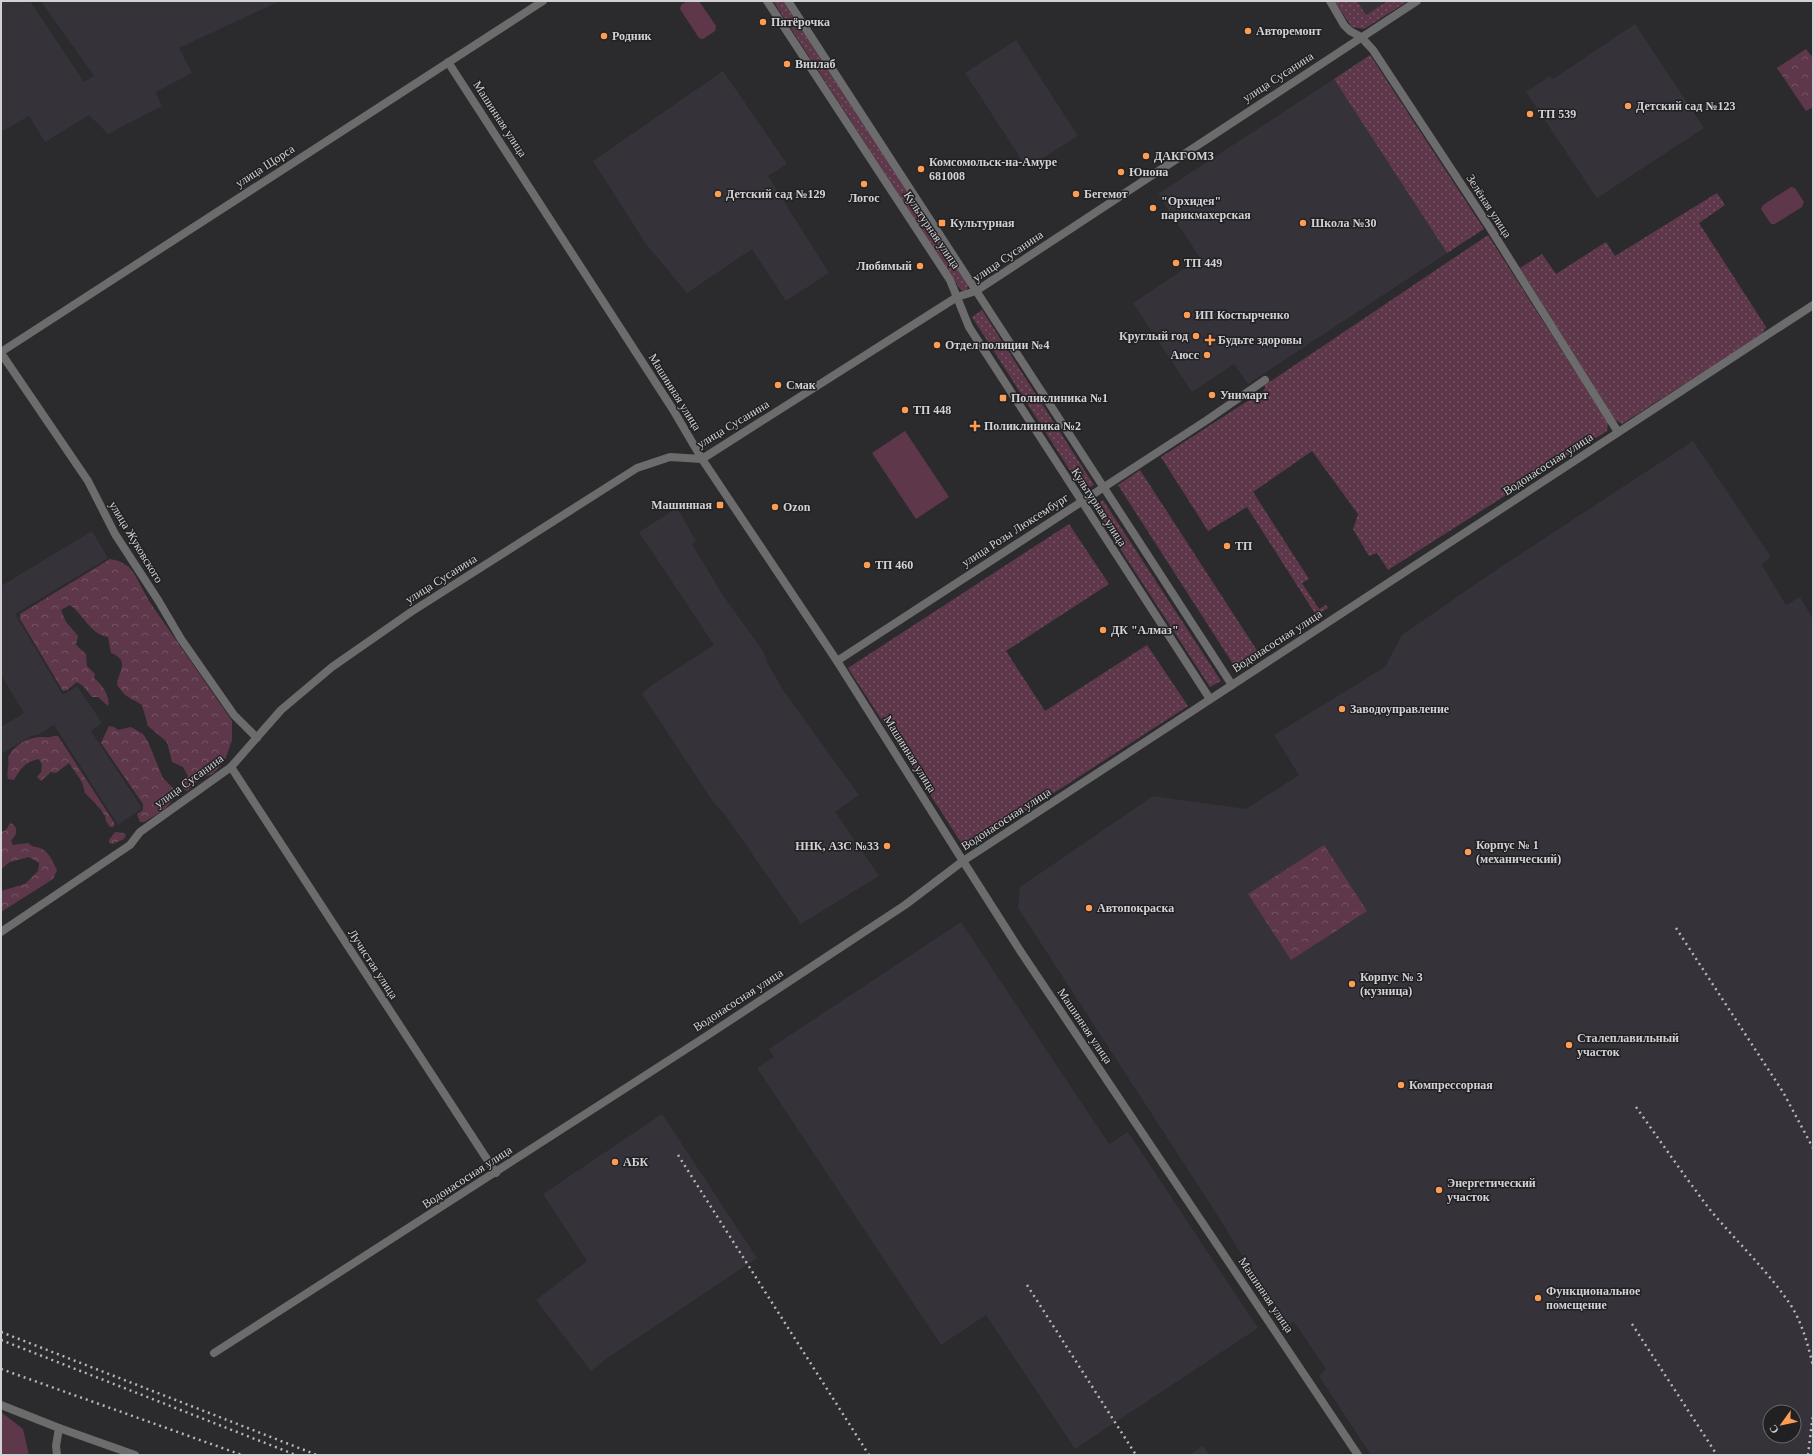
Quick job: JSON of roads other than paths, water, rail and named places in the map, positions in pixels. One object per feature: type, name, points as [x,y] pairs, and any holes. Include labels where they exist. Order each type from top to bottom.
[{"type":"street","name":"улица Щорса","points":[[1,352],[543,1]]},
{"type":"street","name":"Культурная улица","points":[[767,1],[950,280],[969,327],[1210,700]]},
{"type":"street","name":"Культурная улица","points":[[788,1],[1232,685]]},
{"type":"street","name":"Зелёная улица","points":[[1330,1],[1350,31],[1361,37],[1373,50],[1490,228],[1618,432]]},
{"type":"street","name":"улица Сусанина","points":[[1,932],[130,845],[140,832],[231,767],[281,710],[332,667],[411,612],[637,468],[670,457],[702,459],[957,297],[976,292],[1417,1]]},
{"type":"street","name":"Машинная улица","points":[[448,62],[668,401],[702,459],[837,661],[1022,952],[1358,1455]]},
{"type":"street","name":"Водонасосная улица","points":[[214,1354],[496,1173],[905,905],[963,861],[1813,305]]},
{"type":"street","name":"улица Жуковского","points":[[1,352],[88,481],[115,534],[158,600],[181,639],[234,715],[257,738]]},
{"type":"street","name":"улица Розы Люксембург","points":[[837,661],[1207,420],[1265,380]]},
{"type":"street","name":"Лучистая улица","points":[[231,767],[496,1173]]},
{"type":"street","points":[[1,1405],[59,1428],[135,1455]]},
{"type":"street","points":[[57,1455],[56,1446],[59,1428]]},
{"type":"railway","points":[[1676,928],[1783,1092],[1813,1148]]},
{"type":"railway","points":[[1636,1107],[1711,1211],[1762,1268],[1790,1304],[1807,1342],[1813,1366]]},
{"type":"railway","points":[[678,1155],[869,1455]]},
{"type":"railway","points":[[1027,1285],[1136,1455]]},
{"type":"railway","points":[[1632,1324],[1717,1455]]},
{"type":"railway","points":[[1,1332],[317,1455]]},
{"type":"railway","points":[[1,1340],[296,1455]]},
{"type":"railway","points":[[1,1369],[242,1455]]},
{"type":"railway","points":[[1808,1455],[1813,1414]]},
{"type":"place","name":"Пятёрочка","points":[[763,22]]},
{"type":"place","name":"Авторемонт","points":[[1248,31]]},
{"type":"place","name":"Родник","points":[[604,36]]},
{"type":"place","name":"Винлаб","points":[[787,64]]},
{"type":"place","name":"Детский сад №123","points":[[1628,106]]},
{"type":"place","name":"ТП 539","points":[[1530,114]]},
{"type":"place","name":"ДАКГОМЗ","points":[[1146,156]]},
{"type":"place","name":"Комсомольск-на-Амуре 681008","points":[[921,169]]},
{"type":"place","name":"Юнона","points":[[1121,172]]},
{"type":"place","name":"Логос","points":[[864,184]]},
{"type":"place","name":"Детский сад №129","points":[[718,194]]},
{"type":"place","name":"Бегемот","points":[[1076,194]]},
{"type":"place","name":"\"Орхидея\" парикмахерская","points":[[1153,208]]},
{"type":"place","name":"Культурная","points":[[942,223]]},
{"type":"place","name":"Школа №30","points":[[1303,223]]},
{"type":"place","name":"ТП 449","points":[[1176,263]]},
{"type":"place","name":"Любимый","points":[[920,266]]},
{"type":"place","name":"ИП Костырченко","points":[[1187,315]]},
{"type":"place","name":"Круглый год","points":[[1196,336]]},
{"type":"place","name":"Будьте здоровы","points":[[1210,340]]},
{"type":"place","name":"Отдел полиции №4","points":[[937,345]]},
{"type":"place","name":"Аюсс","points":[[1207,355]]},
{"type":"place","name":"Смак","points":[[778,385]]},
{"type":"place","name":"Унимарт","points":[[1212,395]]},
{"type":"place","name":"Поликлиника №1","points":[[1003,398]]},
{"type":"place","name":"ТП 448","points":[[905,410]]},
{"type":"place","name":"Поликлиника №2","points":[[975,426]]},
{"type":"place","name":"Машинная","points":[[720,505]]},
{"type":"place","name":"Ozon","points":[[775,507]]},
{"type":"place","name":"ТП","points":[[1227,546]]},
{"type":"place","name":"ТП 460","points":[[867,565]]},
{"type":"place","name":"ДК \"Алмаз\"","points":[[1103,630]]},
{"type":"place","name":"Заводоуправление","points":[[1342,709]]},
{"type":"place","name":"ННК, АЗС №33","points":[[887,846]]},
{"type":"place","name":"Корпус № 1 (механический)","points":[[1468,852]]},
{"type":"place","name":"Автопокраска","points":[[1089,908]]},
{"type":"place","name":"Корпус № 3 (кузница)","points":[[1352,984]]},
{"type":"place","name":"Сталеплавильный участок","points":[[1569,1045]]},
{"type":"place","name":"Компрессорная","points":[[1401,1085]]},
{"type":"place","name":"АБК","points":[[615,1162]]},
{"type":"place","name":"Энергетический участок","points":[[1439,1190]]},
{"type":"place","name":"Функциональное помещение","points":[[1538,1298]]}]
